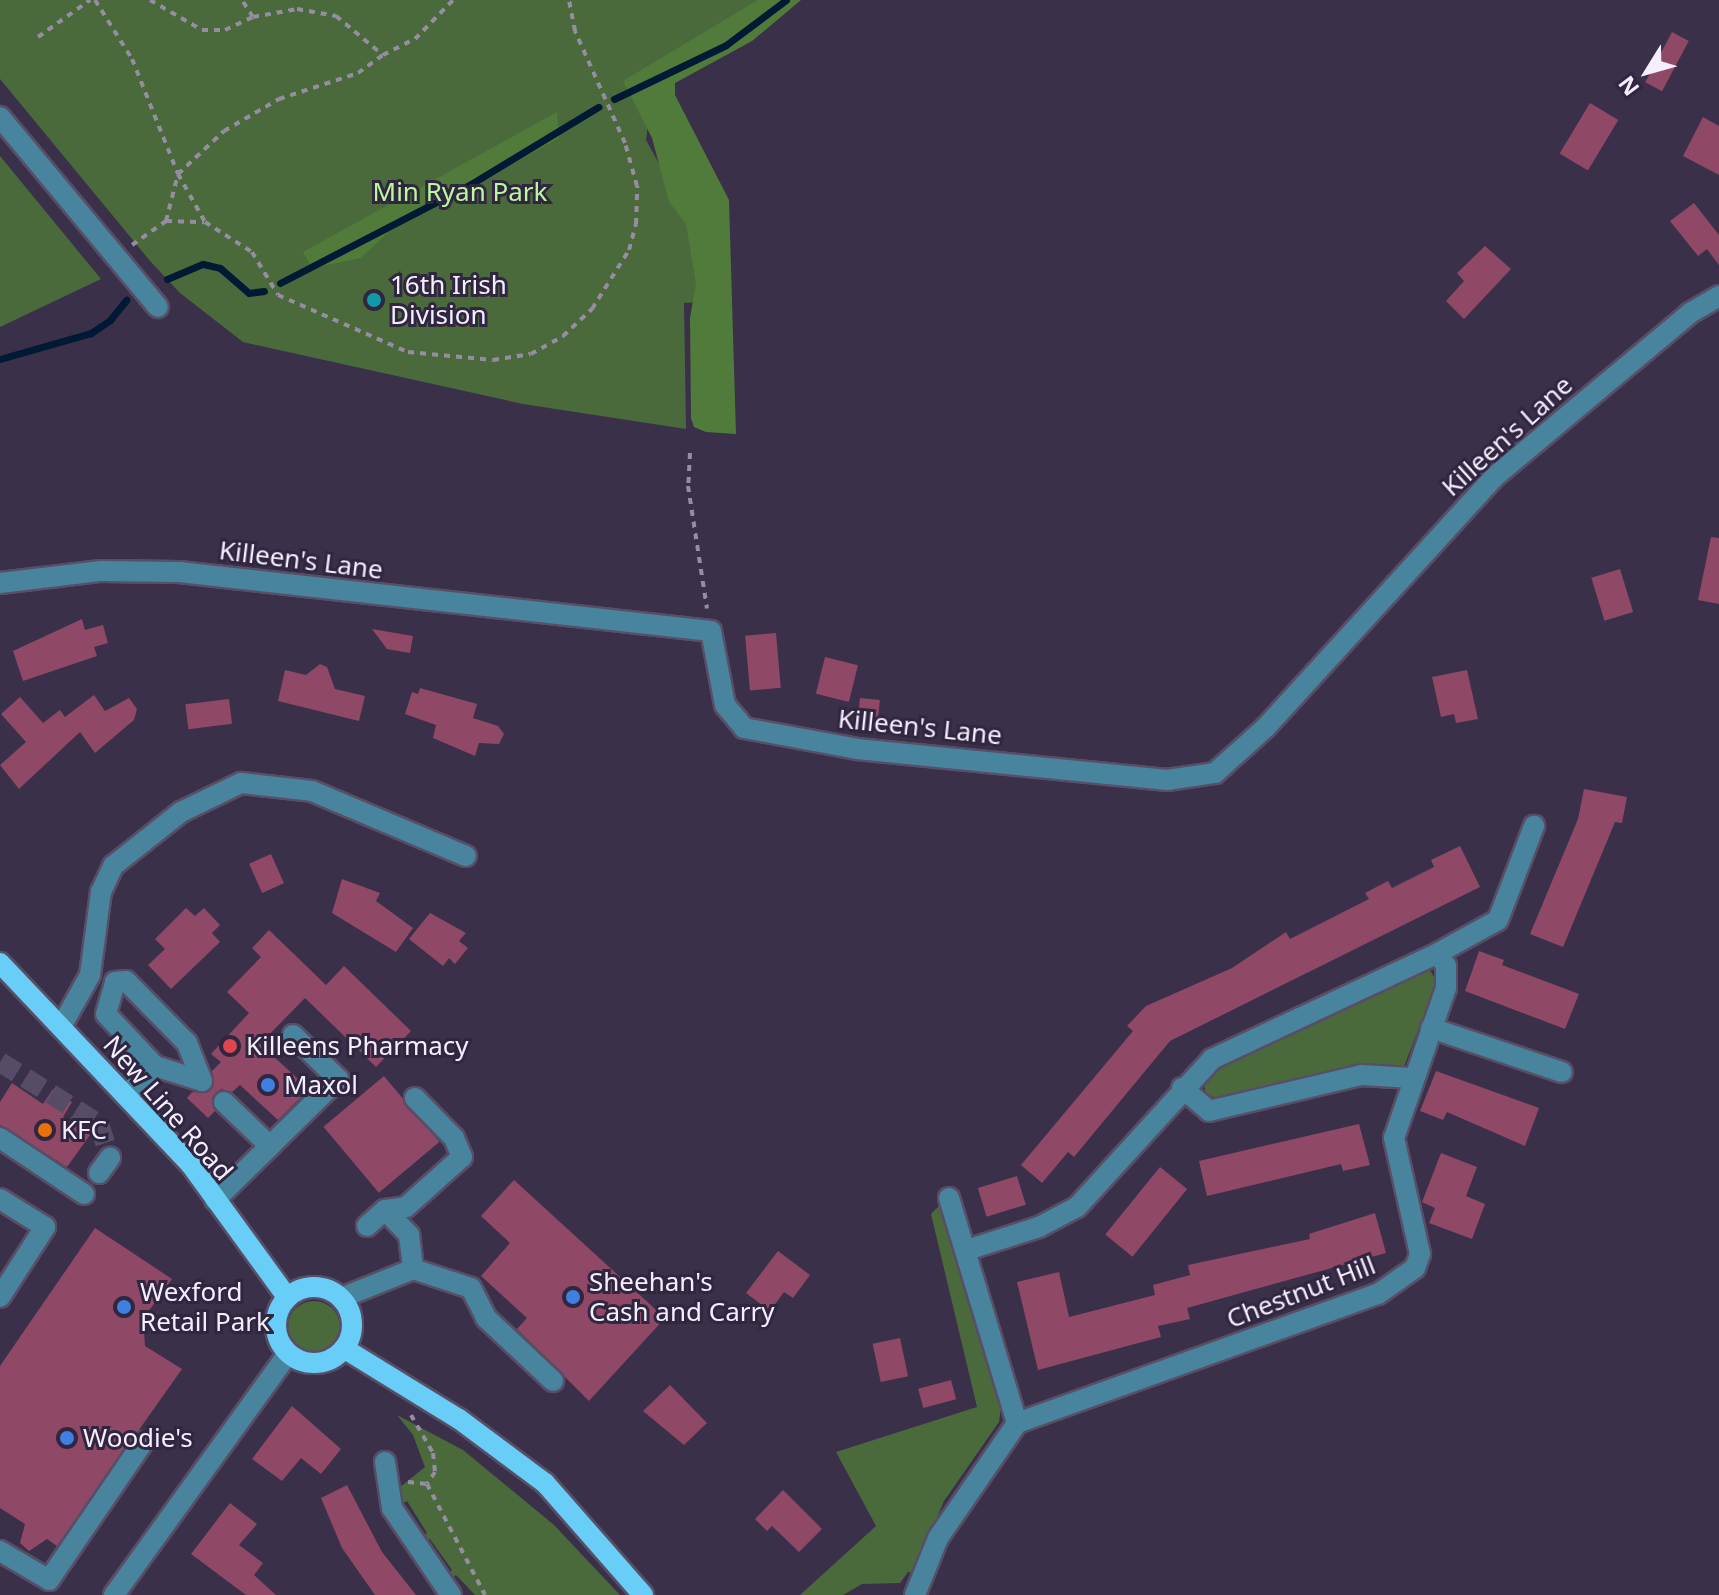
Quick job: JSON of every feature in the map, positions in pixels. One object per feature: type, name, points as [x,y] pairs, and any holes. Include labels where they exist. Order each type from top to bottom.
[{"type":"main road","name":"New Line Road","points":[[0,963],[191,1165],[287,1297]]},
{"type":"main road","points":[[311,1286],[341,1298],[353,1325],[345,1349],[312,1363],[288,1354],[276,1333],[276,1320],[287,1297],[311,1286]]},
{"type":"main road","points":[[345,1349],[413,1389],[545,1483],[643,1595]]},
{"type":"street","points":[[0,117],[158,307]]},
{"type":"street","name":"Killeen's Lane","points":[[0,583],[101,571],[179,572],[711,631],[725,705],[744,728],[857,749],[1167,780],[1215,773],[1266,727],[1493,478],[1690,313],[1719,296]]},
{"type":"street","points":[[61,1027],[90,975],[101,892],[113,866],[181,812],[241,783],[312,791],[466,856]]},
{"type":"street","points":[[967,1250],[1039,1227],[1077,1207],[1182,1088],[1212,1059],[1438,953],[1498,920],[1534,826]]},
{"type":"street","name":"Chestnut Hill","points":[[1017,1423],[1378,1294],[1401,1281],[1415,1268],[1420,1254],[1394,1138],[1412,1078],[1446,988],[1446,966],[1438,953]]},
{"type":"street","points":[[126,981],[187,1043],[202,1081],[155,1066],[106,1014],[115,982],[126,981]]},
{"type":"street","points":[[1431,1028],[1562,1072]]},
{"type":"street","points":[[215,1200],[338,1079],[293,1035]]},
{"type":"street","points":[[126,1096],[155,1066]]},
{"type":"street","points":[[1182,1088],[1209,1111],[1361,1075],[1412,1078]]},
{"type":"street","points":[[367,1226],[385,1210],[406,1207],[462,1157],[454,1138],[415,1098]]},
{"type":"street","points":[[224,1102],[270,1146]]},
{"type":"street","points":[[0,1138],[84,1194]]},
{"type":"street","points":[[915,1595],[938,1538],[1017,1423],[949,1198]]},
{"type":"street","points":[[0,1199],[45,1227],[0,1297]]},
{"type":"street","points":[[385,1210],[409,1235],[413,1269]]},
{"type":"street","points":[[341,1298],[378,1279],[413,1269],[471,1288],[486,1318],[553,1381]]},
{"type":"street","points":[[114,1595],[288,1354]]},
{"type":"street","points":[[0,1551],[49,1580],[143,1442]]},
{"type":"street","points":[[387,1471],[392,1508],[451,1595]]},
{"type":"path","points":[[38,37],[93,0],[132,59],[178,174],[205,222],[252,252],[278,295],[310,313],[408,352],[493,360],[531,354],[563,336],[612,284],[629,250],[637,186],[625,143],[575,31],[569,0]]},
{"type":"path","points":[[150,0],[202,30],[225,30],[253,17],[297,9],[336,16],[383,55]]},
{"type":"path","points":[[242,0],[253,17]]},
{"type":"path","points":[[166,221],[178,174],[246,115],[279,99],[358,73],[383,55],[415,39],[453,0]]},
{"type":"path","points":[[126,249],[166,221],[205,222]]},
{"type":"path","points":[[690,453],[688,486],[711,631]]},
{"type":"path","points":[[413,1389],[406,1410],[433,1453],[435,1472],[427,1484]]},
{"type":"path","points":[[387,1471],[427,1484],[485,1595]]},
{"type":"green space","name":"Min Ryan Park","points":[[0,0],[777,0],[653,85],[646,140],[686,213],[702,302],[684,303],[686,429],[523,404],[243,342],[180,293],[151,262],[0,79]]},
{"type":"green space","points":[[758,0],[801,0],[752,41],[675,83],[675,95],[729,200],[736,434],[706,432],[694,427],[691,418],[690,318],[696,283],[686,224],[669,202],[652,138],[623,81]]},
{"type":"green space","points":[[557,112],[559,138],[387,233],[361,258],[312,268],[303,252]]},
{"type":"green space","points":[[0,156],[101,279],[0,327]]},
{"type":"green space","points":[[1418,970],[1430,970],[1437,982],[1403,1069],[1219,1100],[1205,1092],[1204,1076],[1214,1068]]},
{"type":"green space","points":[[942,1203],[1001,1406],[999,1422],[944,1501],[913,1573],[908,1572],[900,1583],[862,1584],[843,1595],[800,1595],[876,1526],[836,1452],[977,1407],[931,1214]]},
{"type":"green space","points":[[314,1301],[332,1309],[340,1327],[332,1345],[314,1353],[296,1345],[288,1327],[296,1309]]},
{"type":"green space","points":[[397,1415],[463,1450],[554,1525],[620,1595],[475,1595],[456,1575],[450,1580],[446,1575],[452,1570],[430,1539],[423,1543],[420,1538],[427,1533],[407,1501],[400,1505],[400,1487],[425,1467],[413,1435]]},
{"type":"building","points":[[1672,32],[1689,41],[1662,91],[1645,82]]},
{"type":"building","points":[[1590,103],[1618,120],[1588,171],[1560,154]]},
{"type":"building","points":[[1703,117],[1719,126],[1719,175],[1683,156]]},
{"type":"building","points":[[1694,203],[1719,235],[1719,265],[1707,249],[1698,256],[1670,221]]},
{"type":"building","points":[[1485,246],[1511,269],[1464,319],[1446,301],[1464,281],[1457,273]]},
{"type":"building","points":[[1711,537],[1719,538],[1719,604],[1698,600]]},
{"type":"building","points":[[1620,569],[1633,612],[1604,621],[1591,578]]},
{"type":"building","points":[[82,619],[85,630],[103,625],[108,643],[94,647],[97,656],[23,681],[13,651]]},
{"type":"building","points":[[372,629],[413,636],[410,653],[387,649]]},
{"type":"building","points":[[776,633],[781,688],[750,690],[745,636]]},
{"type":"building","points":[[825,657],[858,665],[849,702],[816,694]]},
{"type":"building","points":[[320,664],[327,667],[335,689],[365,696],[359,721],[278,701],[285,670],[306,675]]},
{"type":"building","points":[[1467,670],[1478,719],[1456,723],[1454,714],[1441,717],[1432,677]]},
{"type":"building","points":[[420,688],[477,704],[473,718],[498,726],[504,734],[499,744],[479,743],[475,756],[433,738],[436,725],[405,714],[412,692],[418,694]]},
{"type":"building","points":[[94,695],[105,711],[129,698],[137,709],[134,720],[95,753],[80,732],[19,789],[0,765],[26,742],[1,714],[20,697],[43,723],[60,710],[65,717]]},
{"type":"building","points":[[860,698],[880,700],[876,733],[857,731]]},
{"type":"building","points":[[229,699],[232,724],[188,729],[185,704]]},
{"type":"building","points":[[1584,789],[1627,797],[1622,823],[1615,822],[1563,947],[1530,934],[1578,819]]},
{"type":"building","points":[[1460,846],[1480,887],[1170,1041],[1074,1157],[1068,1152],[1042,1183],[1021,1165],[1133,1031],[1127,1026],[1146,1006],[1232,968],[1286,932],[1290,939],[1369,899],[1365,893],[1388,881],[1392,888],[1434,867],[1431,860]]},
{"type":"building","points":[[271,854],[284,883],[262,893],[249,864]]},
{"type":"building","points":[[342,879],[380,893],[376,901],[413,928],[396,952],[332,913]]},
{"type":"building","points":[[186,908],[195,916],[204,908],[220,925],[212,933],[220,942],[171,989],[148,965],[165,949],[155,939]]},
{"type":"building","points":[[430,913],[466,933],[459,941],[468,948],[455,964],[449,958],[443,966],[409,939]]},
{"type":"building","points":[[269,930],[326,985],[344,966],[411,1031],[376,1067],[305,998],[260,1044],[309,1089],[278,1120],[240,1085],[232,1092],[221,1089],[212,1098],[215,1111],[208,1118],[187,1098],[192,1092],[206,1093],[214,1084],[212,1071],[221,1062],[211,1054],[249,1013],[227,992],[261,957],[252,948]]},
{"type":"building","points":[[1479,951],[1504,960],[1502,965],[1579,994],[1565,1029],[1465,991]]},
{"type":"building","points":[[1436,1071],[1539,1108],[1525,1146],[1447,1112],[1443,1120],[1420,1111]]},
{"type":"building","points":[[384,1076],[439,1142],[379,1193],[323,1127]]},
{"type":"building","name":"KFC","points":[[12,1083],[43,1104],[53,1089],[72,1102],[63,1117],[90,1135],[67,1167],[0,1125],[0,1102]]},
{"type":"building","points":[[1359,1124],[1370,1165],[1343,1171],[1341,1164],[1207,1196],[1199,1161]]},
{"type":"building","points":[[1441,1153],[1477,1167],[1466,1196],[1485,1204],[1472,1239],[1429,1223],[1435,1208],[1422,1202]]},
{"type":"building","points":[[1160,1167],[1187,1189],[1132,1257],[1105,1235]]},
{"type":"building","points":[[1017,1176],[1026,1205],[987,1217],[978,1188]]},
{"type":"building","name":"Sheehan's Cash and Carry","points":[[514,1180],[665,1318],[589,1401],[517,1329],[527,1318],[481,1276],[510,1243],[481,1216]]},
{"type":"building","points":[[1375,1213],[1386,1253],[1187,1308],[1190,1319],[1158,1326],[1161,1337],[1038,1370],[1017,1282],[1059,1272],[1069,1317],[1155,1295],[1153,1285],[1190,1275],[1188,1265],[1310,1239],[1309,1234]]},
{"type":"building","name":"Woodie's","points":[[95,1228],[172,1279],[143,1319],[145,1346],[182,1369],[57,1546],[47,1539],[29,1551],[20,1543],[25,1524],[0,1508],[0,1366]]},
{"type":"building","points":[[778,1251],[810,1275],[793,1298],[784,1292],[770,1311],[746,1293]]},
{"type":"building","points":[[900,1338],[908,1376],[881,1382],[873,1344]]},
{"type":"building","points":[[951,1380],[956,1399],[923,1408],[918,1389]]},
{"type":"building","points":[[670,1385],[707,1423],[684,1445],[643,1411]]},
{"type":"building","points":[[292,1406],[341,1449],[321,1474],[301,1458],[282,1481],[252,1459]]},
{"type":"building","points":[[347,1485],[382,1552],[416,1595],[375,1595],[342,1548],[321,1498]]},
{"type":"building","points":[[783,1490],[822,1529],[799,1552],[772,1526],[767,1531],[755,1519]]},
{"type":"building","points":[[230,1503],[257,1524],[239,1545],[263,1563],[254,1575],[276,1595],[246,1595],[191,1554]]},
{"type":"waterway","points":[[614,99],[726,45],[786,0]]},
{"type":"waterway","points":[[280,283],[471,184],[598,107]]},
{"type":"waterway","points":[[167,279],[203,264],[220,268],[249,293],[264,291]]},
{"type":"waterway","points":[[0,359],[91,333],[110,320],[126,300]]},
{"type":"tunnel","points":[[0,1062],[99,1124],[110,1158]]},
{"type":"place","name":"16th Irish Division","points":[[374,300]]},
{"type":"place","name":"Killeens Pharmacy","points":[[230,1046]]},
{"type":"place","name":"Maxol","points":[[268,1085]]},
{"type":"place","name":"KFC","points":[[45,1130]]},
{"type":"place","name":"Sheehan's Cash and Carry","points":[[573,1297]]},
{"type":"place","name":"Wexford Retail Park","points":[[124,1307]]},
{"type":"place","name":"Woodie's","points":[[67,1438]]}]
